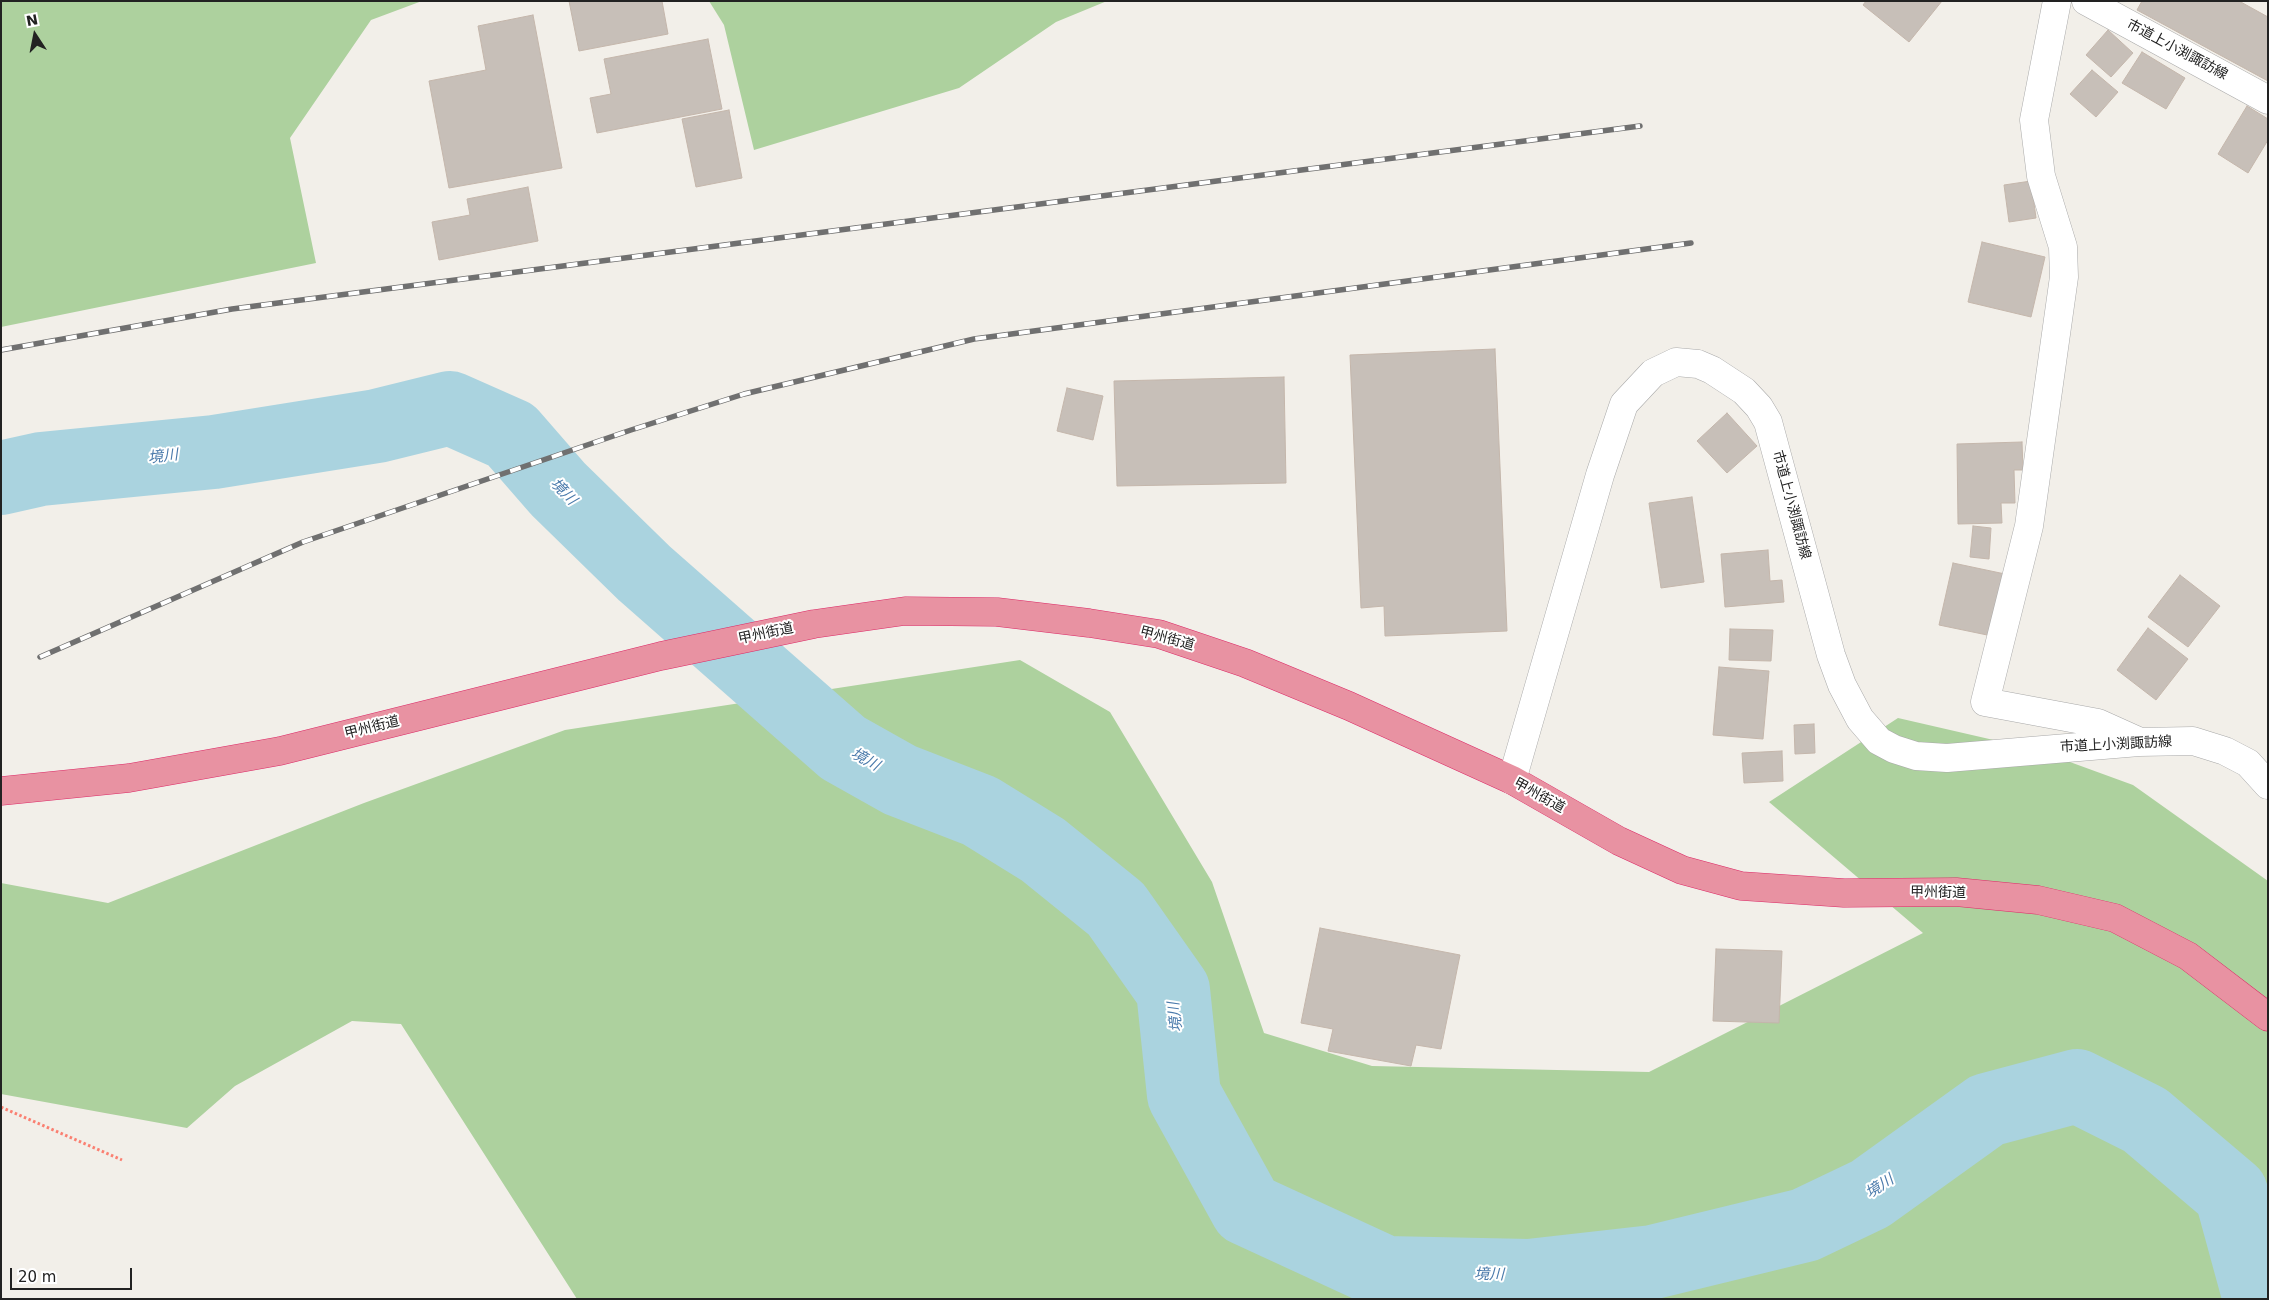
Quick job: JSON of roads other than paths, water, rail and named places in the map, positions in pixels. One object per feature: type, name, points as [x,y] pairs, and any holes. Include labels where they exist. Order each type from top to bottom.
[{"type":"highway","name":"甲州街道","points":[[1,791],[129,778],[280,751],[661,656],[814,624],[905,611],[997,612],[1159,634],[1245,663],[1348,706],[1512,780],[1619,841],[1682,870],[1741,886],[1844,893],[1956,892],[2038,900],[2115,918],[2188,956],[2268,1017]]},
{"type":"street","points":[[2057,1],[2034,120],[2041,176],[2063,247],[2064,277],[2029,526],[1985,702],[2098,723],[2139,742]]},
{"type":"street","name":"市道上小渕諏訪線","points":[[2086,1],[2268,100]]},
{"type":"street","name":"市道上小渕諏訪線","points":[[1512,780],[1600,475],[1624,404],[1654,373],[1676,362],[1698,364],[1712,370],[1744,391],[1759,407],[1768,422],[1831,655],[1842,685],[1860,719],[1879,741],[1894,749],[1916,756],[1946,758],[2139,742],[2193,741],[2225,750],[2248,763],[2268,785]]},
{"type":"waterway","name":"境川","points":[[1,478],[41,469],[214,452],[377,426],[450,408],[511,435],[558,489],[644,573],[843,748],[900,780],[980,811],[1043,850],[1116,909],[1173,990],[1184,1095],[1247,1209],[1386,1273],[1529,1276],[1653,1262],[1805,1225],[1870,1194],[1987,1110],[2077,1086],[2145,1120],[2231,1193],[2260,1299]]},
{"type":"railway","points":[[1,350],[232,309],[1640,126]]},
{"type":"railway","points":[[40,657],[303,542],[631,430],[744,394],[974,339],[1691,243]]}]
